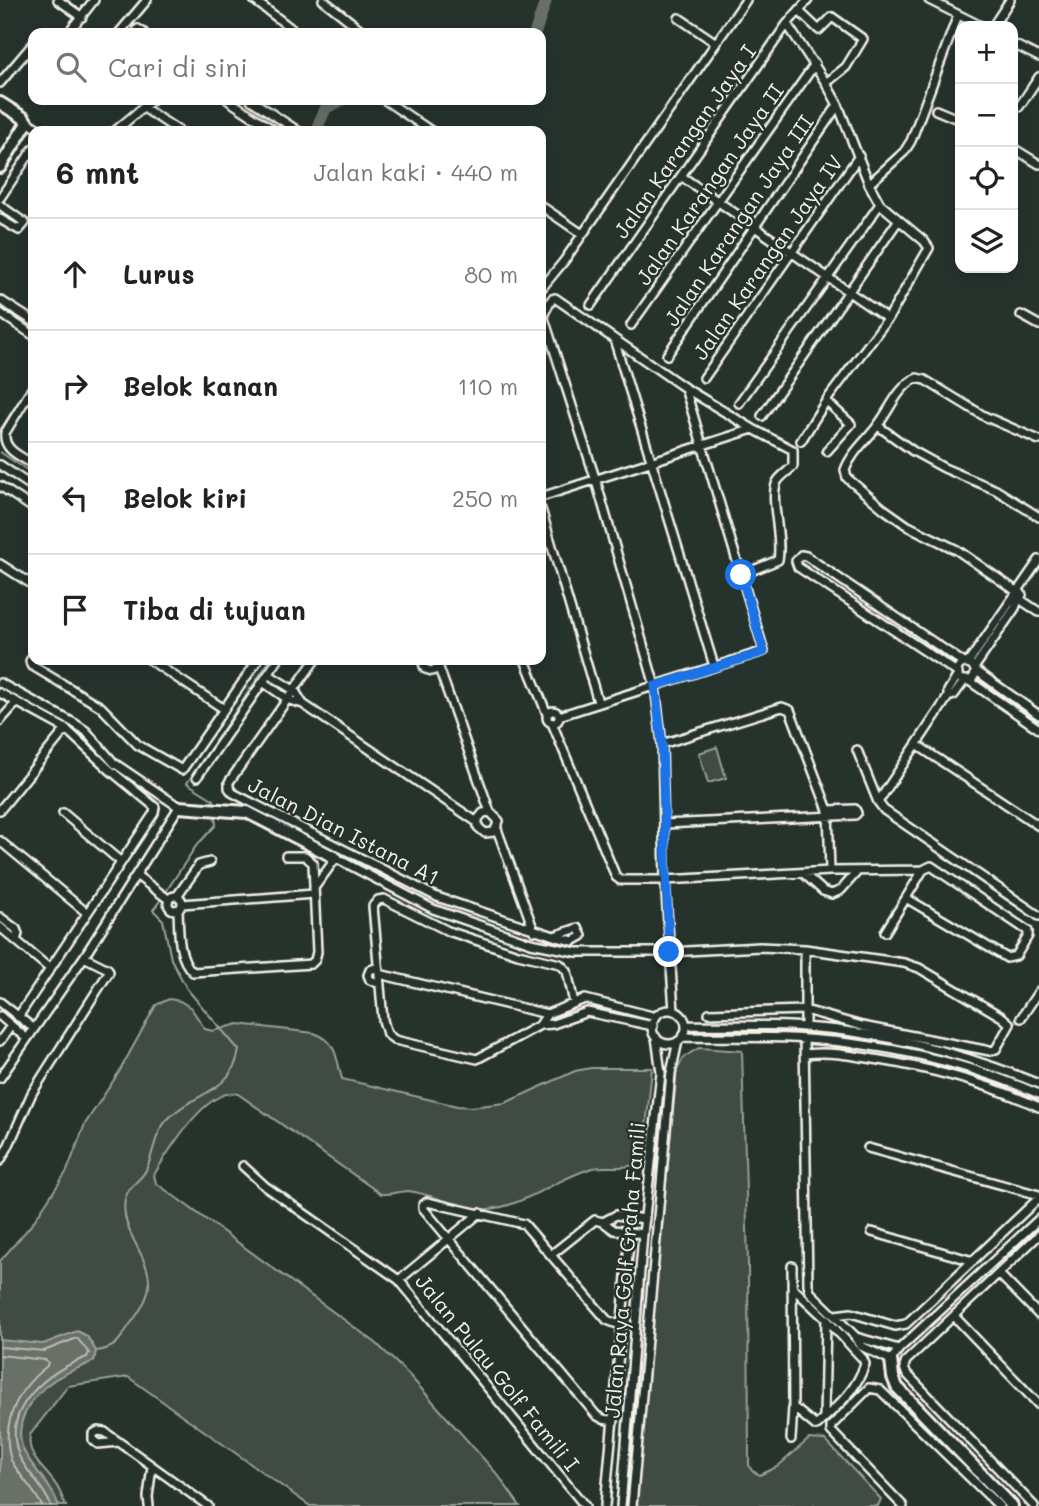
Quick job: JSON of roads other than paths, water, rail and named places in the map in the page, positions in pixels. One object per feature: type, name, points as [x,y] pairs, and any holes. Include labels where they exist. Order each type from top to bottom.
[{"type":"street","points":[[58,0],[82,16]]},
{"type":"street","points":[[72,28],[94,0]]},
{"type":"street","points":[[123,28],[147,0]]},
{"type":"street","points":[[254,0],[290,28]]},
{"type":"street","points":[[323,0],[359,28]]},
{"type":"street","name":"Jalan Karangan Jaya I","points":[[546,285],[747,0]]},
{"type":"street","name":"Jalan Karangan Jaya I","points":[[591,305],[788,24],[808,0]]},
{"type":"street","points":[[996,21],[1010,0]]},
{"type":"street","points":[[935,1],[971,21]]},
{"type":"street","points":[[799,11],[819,30],[832,17],[863,39],[846,67],[826,83]]},
{"type":"street","points":[[869,184],[908,147],[931,93],[958,15]]},
{"type":"street","points":[[679,18],[716,43]]},
{"type":"street","points":[[788,24],[838,105],[869,184],[880,204],[929,248],[888,319],[826,401],[801,441]]},
{"type":"street","points":[[1018,46],[1039,57]]},
{"type":"street","points":[[0,83],[28,50]]},
{"type":"street","name":"Jalan Karangan Jaya II","points":[[631,325],[815,64]]},
{"type":"street","points":[[1019,107],[1039,77]]},
{"type":"street","points":[[0,103],[34,126]]},
{"type":"street","points":[[121,126],[147,105]]},
{"type":"street","points":[[236,105],[267,126]]},
{"type":"street","points":[[259,105],[290,126]]},
{"type":"street","points":[[392,105],[424,126]]},
{"type":"street","name":"Jalan Karangan Jaya III","points":[[667,355],[838,105]]},
{"type":"street","points":[[144,108],[171,126]]},
{"type":"street","points":[[936,110],[955,118]]},
{"type":"street","points":[[0,167],[26,121]]},
{"type":"street","points":[[1018,151],[1039,164]]},
{"type":"street","points":[[0,198],[28,156]]},
{"type":"street","name":"Jalan Karangan Jaya IV","points":[[705,378],[859,156]]},
{"type":"street","points":[[681,176],[888,319]]},
{"type":"street","points":[[739,403],[880,204]]},
{"type":"street","points":[[0,205],[25,223],[20,230],[0,219]]},
{"type":"street","points":[[546,209],[582,234]]},
{"type":"street","points":[[762,416],[898,221]]},
{"type":"street","points":[[546,309],[555,298],[685,388],[753,429],[790,447],[794,456],[793,466],[776,485],[780,547],[778,559],[741,575]]},
{"type":"street","points":[[0,300],[28,318]]},
{"type":"street","points":[[0,313],[28,332]]},
{"type":"street","points":[[1021,315],[1039,325]]},
{"type":"street","points":[[546,328],[596,481],[655,686],[662,744],[665,880],[674,1011]]},
{"type":"street","points":[[614,337],[714,666]]},
{"type":"street","points":[[1039,440],[984,416],[925,380],[917,378],[906,385],[845,470],[847,478],[884,509],[908,526],[957,550],[1019,594],[1039,612]]},
{"type":"street","points":[[552,723],[556,723],[559,716],[598,702],[765,650],[685,388]]},
{"type":"street","points":[[28,396],[4,438],[8,448],[28,461]]},
{"type":"street","points":[[826,401],[851,424],[827,451]]},
{"type":"street","points":[[878,426],[913,451],[944,468],[996,490],[1039,517]]},
{"type":"street","points":[[546,496],[753,429]]},
{"type":"street","points":[[0,465],[28,484]]},
{"type":"street","points":[[0,486],[28,505]]},
{"type":"street","points":[[546,526],[598,702]]},
{"type":"street","points":[[1039,715],[806,556],[801,555],[796,561],[798,567],[1039,729]]},
{"type":"street","points":[[962,677],[973,677],[970,666],[1039,560]]},
{"type":"street","points":[[0,564],[28,581]]},
{"type":"street","points":[[31,665],[101,707],[138,745],[181,769],[185,768],[255,665]]},
{"type":"street","points":[[158,665],[224,709]]},
{"type":"street","points":[[197,777],[274,665]]},
{"type":"street","name":"Jalan Dian Istana A1","points":[[312,665],[229,782],[233,793],[437,897],[554,936]]},
{"type":"street","points":[[423,665],[428,671],[438,665]]},
{"type":"street","points":[[262,682],[289,700],[303,704],[477,822],[478,827],[485,833],[494,832],[499,821],[491,813],[440,665]]},
{"type":"street","points":[[527,665],[547,719],[552,723],[616,877],[625,881],[923,870]]},
{"type":"street","points":[[878,802],[948,697],[954,695],[962,677],[960,665],[970,666]]},
{"type":"street","points":[[268,674],[295,691],[303,704]]},
{"type":"street","points":[[0,683],[86,731],[114,762],[179,807],[224,809],[254,815],[433,909],[531,943],[584,953],[760,947],[805,949],[911,965],[1002,1017],[1008,1021],[1010,1028],[996,1049],[980,1051],[862,1026],[805,1010],[709,1013]]},
{"type":"street","points":[[0,693],[66,729],[110,770],[155,805],[154,813],[18,1017]]},
{"type":"street","points":[[0,722],[16,702]]},
{"type":"street","points":[[662,744],[786,708],[793,713],[829,813],[830,872]]},
{"type":"street","points":[[547,714],[554,711],[559,716]]},
{"type":"street","points":[[0,810],[66,729]]},
{"type":"street","points":[[917,745],[1039,826]]},
{"type":"street","points":[[857,750],[878,802],[884,810],[1039,916]]},
{"type":"street","points":[[0,1079],[83,957],[179,807]]},
{"type":"street","points":[[63,813],[121,862]]},
{"type":"street","points":[[477,822],[480,816],[491,813]]},
{"type":"street","points":[[664,824],[829,813]]},
{"type":"street","points":[[497,828],[534,931]]},
{"type":"street","points":[[0,841],[86,913]]},
{"type":"street","points":[[177,896],[182,954],[185,963],[193,972],[304,965],[315,960],[317,953],[310,858],[286,856]]},
{"type":"street","points":[[136,875],[167,899],[171,909],[314,891],[336,858]]},
{"type":"street","points":[[167,899],[177,896],[199,865],[210,862]]},
{"type":"street","points":[[885,932],[923,870],[928,866],[935,867],[1024,927],[1028,936],[1016,956],[1007,958],[906,898]]},
{"type":"street","points":[[803,873],[823,891],[832,894],[841,890],[857,872]]},
{"type":"street","points":[[379,971],[373,906],[378,900],[384,899],[448,931],[518,954],[560,964],[567,971],[574,1003]]},
{"type":"street","points":[[0,917],[16,929],[16,940]]},
{"type":"street","points":[[0,927],[50,969]]},
{"type":"street","points":[[805,949],[805,1027]]},
{"type":"street","points":[[0,1161],[32,1093],[109,972],[83,957]]},
{"type":"street","points":[[553,1024],[547,1014],[372,969],[368,975],[372,981],[380,984],[383,1020],[391,1038],[480,1058],[540,1025],[553,1024],[592,1011],[653,1026]]},
{"type":"street","points":[[1021,1017],[1039,991]]},
{"type":"street","points":[[540,1025],[547,1014],[589,1000],[656,1017]]},
{"type":"street","points":[[0,1002],[33,1028]]},
{"type":"street","points":[[680,1039],[686,1025],[682,1016],[674,1011],[664,1011],[656,1017],[653,1026],[656,1037],[669,1043],[680,1039],[804,1039],[849,1043],[921,1055],[965,1067],[1039,1094]]},
{"type":"street","points":[[0,1016],[26,1038]]},
{"type":"street","points":[[686,1025],[805,1027],[863,1034],[927,1047],[986,1064],[1039,1084]]},
{"type":"street","points":[[0,1041],[11,1026]]},
{"type":"street","name":"Jalan Raya Golf Graha Famili","points":[[621,1506],[643,1234],[661,1073],[656,1037]]},
{"type":"street","name":"Jalan Raya Golf Graha Famili","points":[[632,1506],[671,1073],[680,1039]]},
{"type":"street","points":[[804,1039],[810,1292],[863,1347],[891,1360]]},
{"type":"street","points":[[805,1054],[829,1052],[915,1066],[1039,1107]]},
{"type":"street","points":[[835,1315],[851,1313],[895,1326],[906,1324],[1039,1196],[868,1148]]},
{"type":"street","name":"Jalan Pulau Golf Famili I","points":[[243,1166],[265,1186],[399,1280],[585,1506]]},
{"type":"street","points":[[614,1421],[597,1415],[423,1205],[427,1202],[524,1224],[607,1320],[622,1326]]},
{"type":"street","points":[[399,1280],[480,1213]]},
{"type":"street","points":[[603,1222],[616,1215],[645,1219]]},
{"type":"street","points":[[1012,1506],[897,1387],[891,1360],[899,1349],[1039,1219]]},
{"type":"street","points":[[551,1255],[595,1220],[614,1230],[643,1234]]},
{"type":"street","points":[[605,1506],[630,1232]]},
{"type":"street","points":[[872,1232],[973,1261]]},
{"type":"street","points":[[1039,1235],[906,1361],[904,1367],[906,1373],[1033,1505],[1039,1497]]},
{"type":"street","points":[[790,1438],[793,1407],[792,1266]]},
{"type":"street","points":[[999,1273],[1039,1315]]},
{"type":"street","points":[[794,1289],[826,1319],[865,1364]]},
{"type":"street","points":[[954,1316],[1039,1405]]},
{"type":"street","points":[[824,1418],[826,1319]]},
{"type":"street","points":[[856,1337],[899,1349]]},
{"type":"street","points":[[793,1407],[816,1426],[855,1389],[865,1364],[877,1354]]},
{"type":"street","points":[[903,1506],[831,1431],[831,1426],[869,1388],[880,1390],[999,1506]]},
{"type":"street","points":[[119,1443],[208,1506]]},
{"type":"street","points":[[149,1506],[152,1466]]},
{"type":"water","points":[[77,1331],[87,1336],[96,1351],[94,1361],[59,1377],[45,1387],[30,1403],[20,1434],[26,1455],[59,1506],[0,1506],[0,1340],[43,1344]]},
{"type":"waterway","points":[[537,28],[546,0]]},
{"type":"waterway","points":[[319,123],[326,108],[332,105]]},
{"type":"waterway","points":[[0,430],[28,388]]},
{"type":"waterway","points":[[0,452],[28,471]]},
{"type":"waterway","points":[[214,806],[214,800],[187,783],[267,665]]},
{"type":"waterway","points":[[165,893],[196,846],[216,825],[215,815]]},
{"type":"waterway","points":[[96,1351],[107,1349],[119,1341],[147,1297],[148,1274],[130,1233],[124,1211],[127,1194],[146,1170],[159,1132],[166,1121],[176,1111],[219,1085],[235,1065],[239,1050],[187,989],[171,959],[163,920],[153,910],[162,898]]}]
